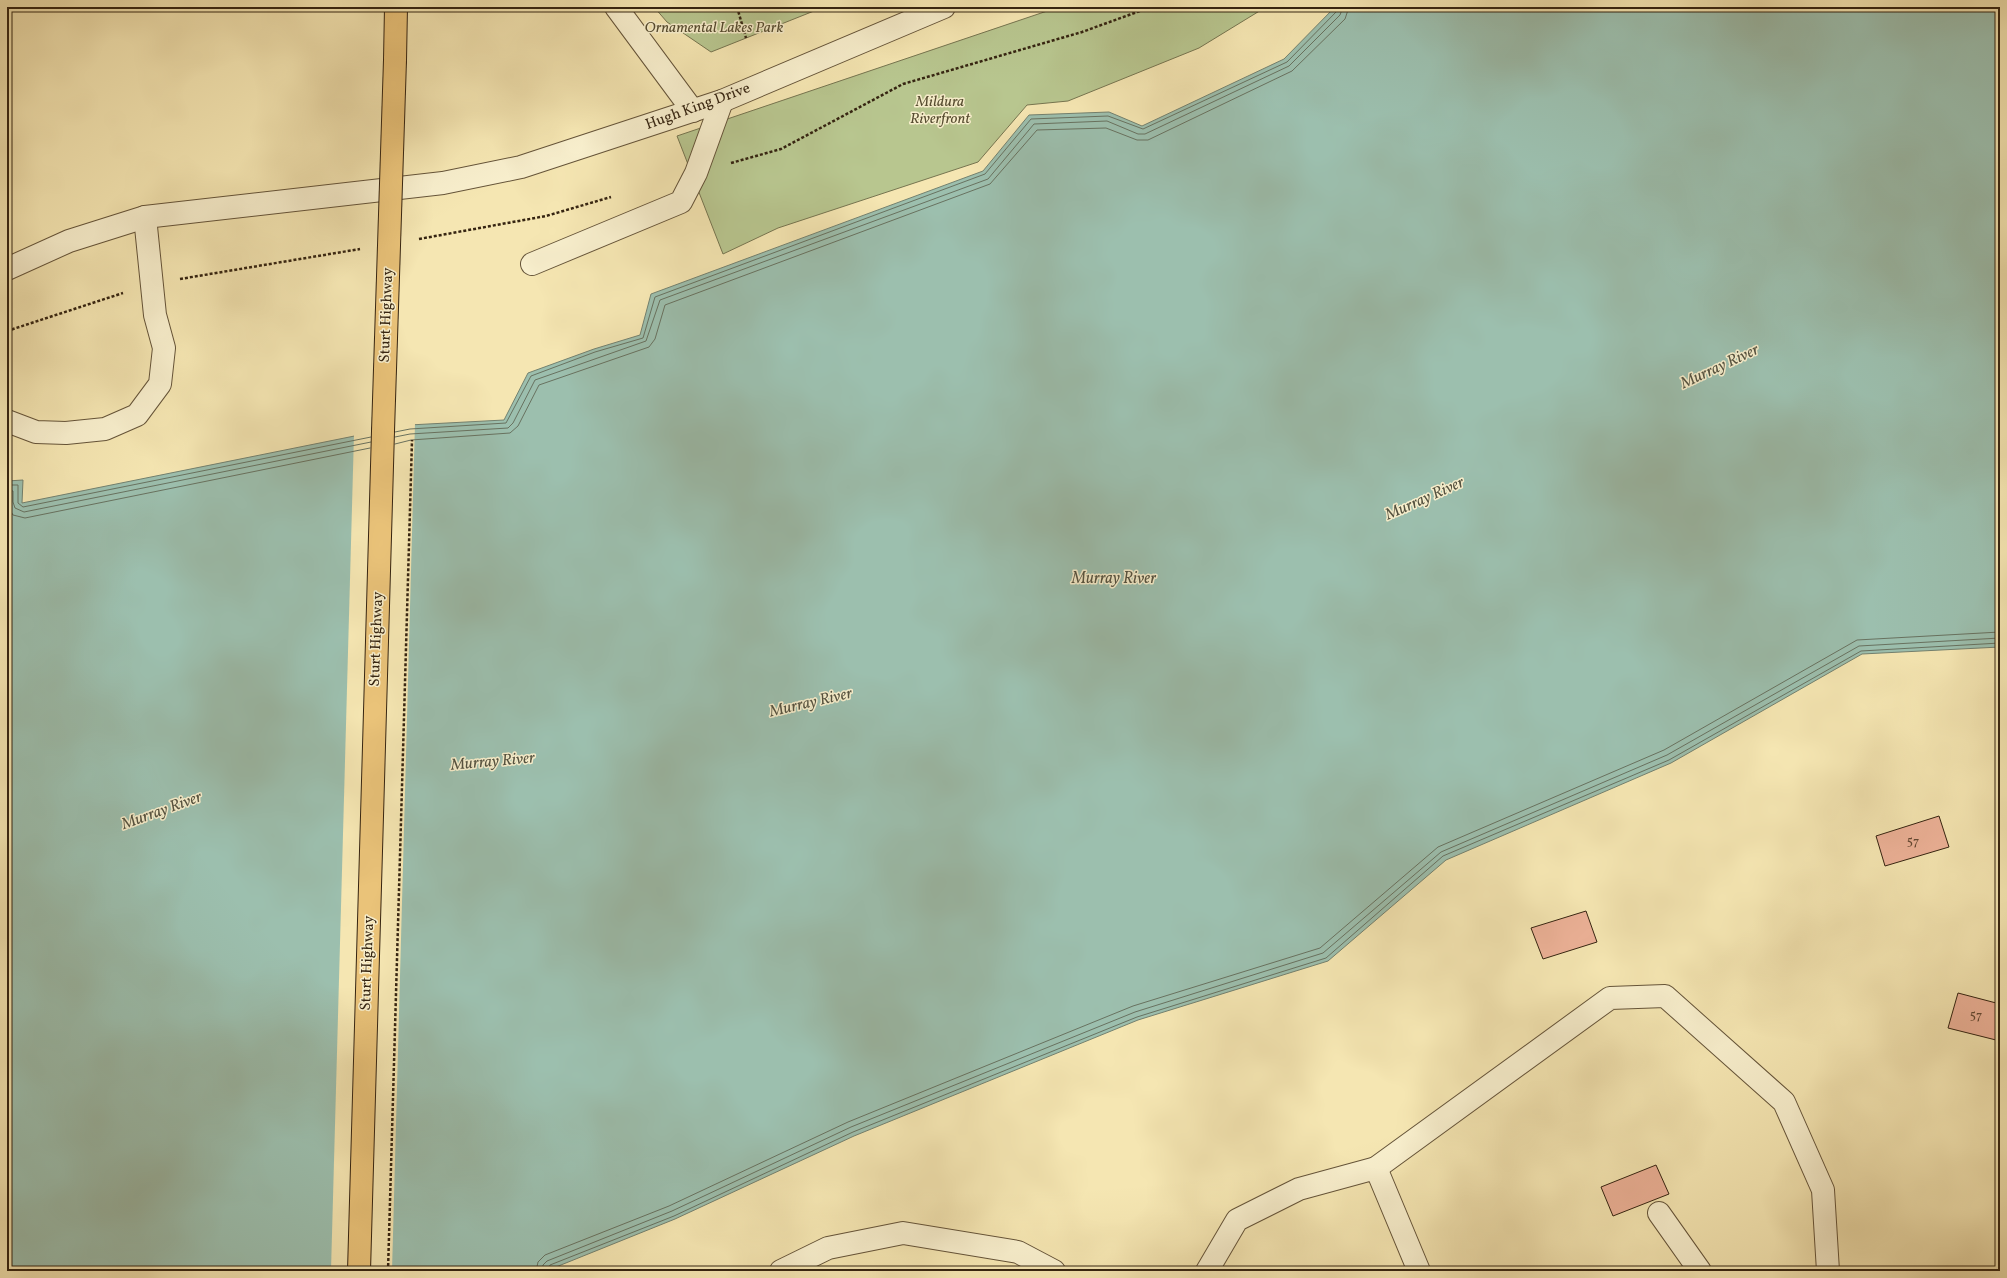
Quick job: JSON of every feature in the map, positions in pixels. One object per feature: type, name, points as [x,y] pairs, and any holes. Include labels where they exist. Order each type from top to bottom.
[{"type":"highway","name":"Sturt Highway","points":[[359,1271],[396,7]]},
{"type":"street","points":[[616,7],[693,111]]},
{"type":"street","name":"Hugh King Drive","points":[[7,269],[69,241],[145,217],[443,183],[521,167],[722,101],[944,7]]},
{"type":"street","points":[[532,264],[681,202],[696,173],[722,101]]},
{"type":"street","points":[[7,421],[36,432],[66,433],[105,429],[137,415],[160,384],[164,348],[155,315],[145,217]]},
{"type":"street","points":[[1206,1271],[1237,1220],[1299,1189],[1376,1168],[1610,998],[1664,996],[1784,1102],[1823,1190],[1828,1271]]},
{"type":"street","points":[[1376,1168],[1419,1271]]},
{"type":"street","points":[[1659,1213],[1700,1271]]},
{"type":"street","points":[[781,1271],[828,1248],[903,1233],[1018,1252],[1054,1271]]},
{"type":"path","points":[[737,7],[746,38]]},
{"type":"path","points":[[696,173],[781,149],[903,84],[1082,32],[1151,7]]},
{"type":"path","points":[[417,232],[416,240],[546,216],[614,197]]},
{"type":"path","points":[[7,331],[152,283],[260,267],[368,248]]},
{"type":"path","points":[[388,1271],[412,438]]},
{"type":"green space","name":"Ornamental Lakes Park","points":[[654,7],[824,7],[711,52],[667,22]]},
{"type":"green space","name":"Mildura Riverfront","points":[[1059,7],[1266,7],[1199,48],[1068,101],[1027,105],[978,162],[778,228],[723,254],[677,136]]},
{"type":"water","name":"Murray River","points":[[1335,7],[2000,7],[2000,647],[1862,654],[1671,763],[1446,860],[1328,961],[1138,1020],[854,1136],[675,1219],[546,1271],[7,1271],[7,481],[23,480],[22,503],[409,425],[504,420],[528,373],[594,349],[640,335],[651,294],[983,171],[1029,115],[1109,112],[1142,126],[1284,59]]},
{"type":"pier","points":[[415,423],[392,1271],[331,1271],[354,434]]},
{"type":"building","points":[[1939,816],[1949,847],[1885,866],[1876,836]]},
{"type":"building","points":[[1586,911],[1597,942],[1543,959],[1531,928]]},
{"type":"building","points":[[1958,993],[2000,1004],[2000,1041],[1948,1028]]},
{"type":"building","points":[[1656,1165],[1669,1194],[1613,1216],[1601,1187]]}]
